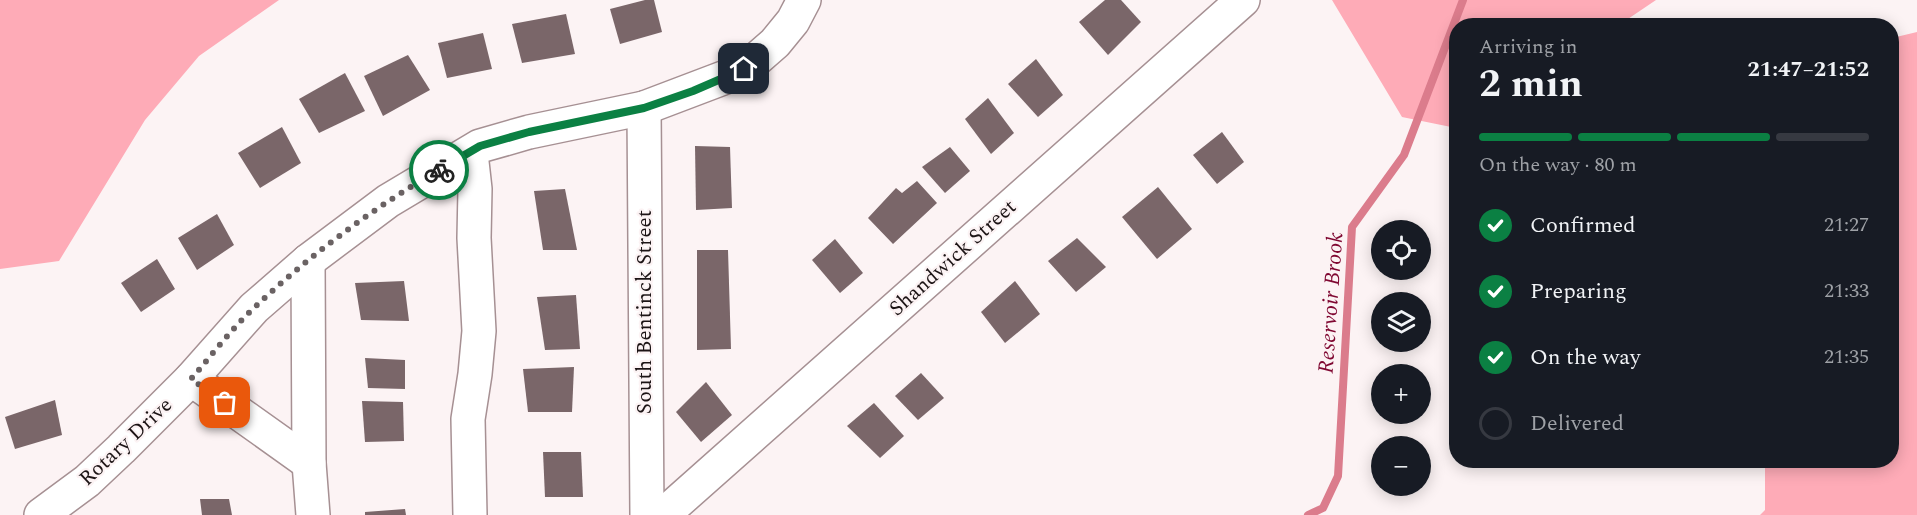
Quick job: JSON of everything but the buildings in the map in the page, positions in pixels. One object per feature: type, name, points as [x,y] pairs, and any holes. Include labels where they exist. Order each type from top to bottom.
[{"type":"street","name":"Rotary Drive","points":[[40,515],[87,481],[191,379],[254,308],[308,261],[388,201],[480,146],[529,132],[644,108],[693,91],[744,69],[775,43],[793,21],[804,0]]},
{"type":"street","name":"Shandwick Street","points":[[663,515],[1243,0]]},
{"type":"street","name":"South Bentinck Street","points":[[644,108],[646,515]]},
{"type":"street","points":[[470,515],[468,419],[479,331],[474,238],[475,189],[471,153]]},
{"type":"street","points":[[308,261],[309,463],[313,515]]},
{"type":"street","points":[[191,379],[309,463]]},
{"type":"shaded area","points":[[0,0],[279,0],[199,56],[145,120],[59,261],[0,269]]},
{"type":"shaded area","points":[[1332,0],[1656,0],[1629,18],[1449,18],[1449,127],[1402,117]]},
{"type":"shaded area","points":[[1917,32],[1917,515],[1760,515],[1765,510],[1765,468],[1899,468],[1899,36]]},
{"type":"waterway","name":"Reservoir Brook","points":[[1456,18],[1463,0]]},
{"type":"waterway","name":"Reservoir Brook","points":[[1308,515],[1323,508],[1338,476],[1352,227],[1404,155],[1449,37]]},
{"type":"way so far","points":[[225,403],[191,379],[254,308],[308,261],[362,220],[439,170]]},
{"type":"route","points":[[439,170],[480,146],[529,132],[644,108],[693,91],[744,69]]}]
